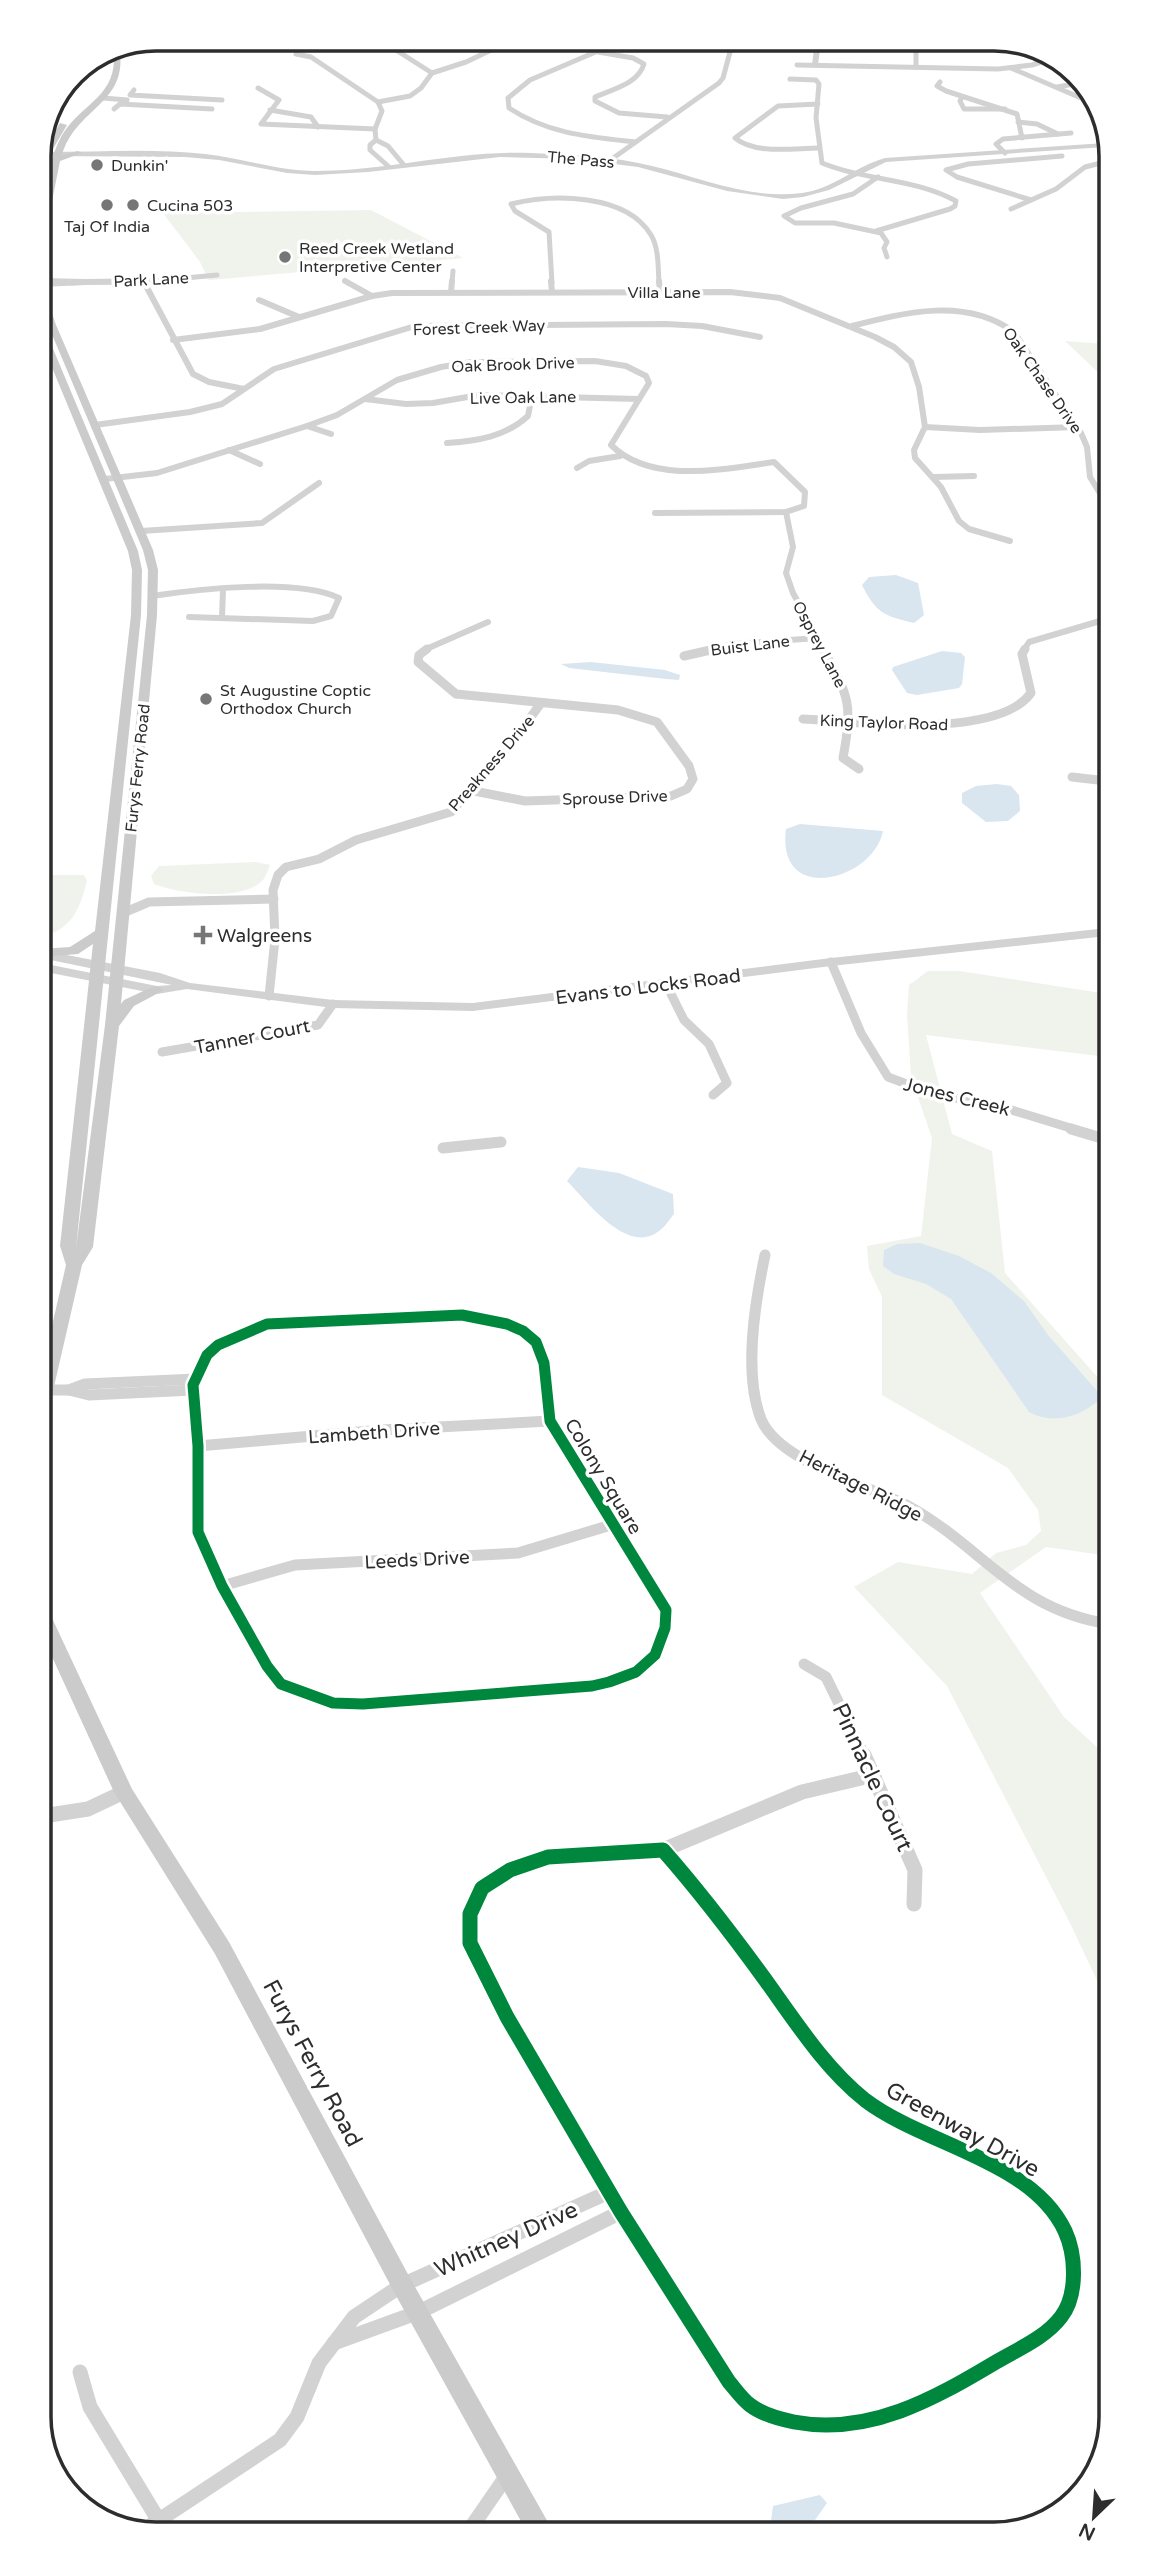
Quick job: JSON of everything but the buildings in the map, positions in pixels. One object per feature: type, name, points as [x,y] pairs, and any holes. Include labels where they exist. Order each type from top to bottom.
[{"type":"main road","points":[[51,184],[59,154],[72,127],[103,98],[117,80],[120,69],[118,58]]},
{"type":"main road","points":[[52,143],[62,126],[106,80],[110,69],[109,62]]},
{"type":"main road","points":[[59,154],[78,153]]},
{"type":"main road","name":"Furys Ferry Road","points":[[51,314],[141,531],[153,570],[117,976],[85,1247],[74,1265],[51,1361]]},
{"type":"main road","name":"Furys Ferry Road","points":[[51,354],[105,479],[133,551],[137,570],[136,615],[68,1246],[74,1265]]},
{"type":"main road","points":[[51,953],[72,951],[100,934]]},
{"type":"main road","points":[[112,1025],[129,1003],[157,990]]},
{"type":"main road","name":"Furys Ferry Road","points":[[51,1635],[124,1792],[222,1948],[402,2285],[536,2522]]},
{"type":"street","points":[[397,51],[432,73]]},
{"type":"street","points":[[378,102],[415,95],[432,73],[489,51]]},
{"type":"street","points":[[609,161],[667,117],[719,83],[723,78],[730,51]]},
{"type":"street","points":[[815,65],[817,51]]},
{"type":"street","points":[[916,51],[916,67]]},
{"type":"street","points":[[635,142],[553,130],[528,121],[509,108],[508,98],[517,88],[596,52],[633,58],[643,64],[641,75],[595,97],[594,101],[600,106],[625,113],[667,117]]},
{"type":"street","points":[[296,54],[311,57],[378,102],[382,111],[375,129],[376,140]]},
{"type":"street","points":[[797,65],[1011,68],[1040,61]]},
{"type":"street","points":[[1011,68],[1082,98]]},
{"type":"street","points":[[790,79],[816,80],[819,84],[819,148],[822,163],[856,174],[946,195],[956,203],[950,209],[876,232]]},
{"type":"street","points":[[940,82],[937,86],[943,90],[962,97],[981,99],[1017,114],[1022,138]]},
{"type":"street","points":[[1056,87],[1072,84]]},
{"type":"street","points":[[258,88],[279,100],[261,124],[375,129]]},
{"type":"street","points":[[134,90],[130,95],[147,101]]},
{"type":"street","points":[[962,97],[960,101],[964,109],[1008,109]]},
{"type":"street","points":[[103,98],[212,109]]},
{"type":"street","points":[[191,105],[199,99]]},
{"type":"street","points":[[114,109],[120,104],[147,101],[222,100]]},
{"type":"street","points":[[818,104],[778,106],[734,138],[744,145],[757,147],[819,148]]},
{"type":"street","points":[[270,110],[311,117],[318,127]]},
{"type":"street","points":[[1018,122],[1037,124],[1058,134]]},
{"type":"street","points":[[1005,153],[996,145],[997,142],[1072,133]]},
{"type":"street","points":[[376,140],[388,146],[403,164]]},
{"type":"street","points":[[376,140],[370,145],[370,150],[388,166]]},
{"type":"street","name":"The Pass","points":[[78,153],[206,156],[314,173],[354,171],[464,157],[524,155],[609,161],[654,168],[701,184],[762,197],[825,190],[885,160],[1098,146]]},
{"type":"street","points":[[1050,149],[1069,160]]},
{"type":"street","points":[[51,153],[59,154]]},
{"type":"street","points":[[1031,200],[957,177],[946,170],[968,164],[1062,156]]},
{"type":"street","points":[[1078,163],[1088,166]]},
{"type":"street","points":[[1011,209],[1056,189],[1088,166],[1099,163]]},
{"type":"street","points":[[878,177],[853,194],[801,208],[784,216],[795,223],[834,223],[876,232],[887,242],[884,254],[887,257]]},
{"type":"street","points":[[552,292],[549,232],[515,211],[511,204],[531,199],[584,200],[629,214],[652,236],[660,292]]},
{"type":"street","points":[[451,292],[453,271]]},
{"type":"street","name":"Park Lane","points":[[51,283],[144,282],[217,275]]},
{"type":"street","points":[[345,281],[372,296]]},
{"type":"street","points":[[144,282],[193,374],[209,382],[244,389]]},
{"type":"street","name":"Villa Lane","points":[[173,340],[246,331],[372,296],[451,292],[660,292],[759,294],[780,298],[852,326],[894,347],[911,362],[919,387],[925,427],[914,450],[922,467],[934,477],[949,499],[959,521],[969,529],[1010,541]]},
{"type":"street","points":[[259,300],[299,317]]},
{"type":"street","name":"Oak Chase Drive","points":[[852,326],[902,314],[937,312],[984,315],[1004,323],[1014,332],[1077,427],[1087,447],[1090,477],[1099,492]]},
{"type":"street","name":"Forest Creek Way","points":[[94,423],[190,412],[222,404],[274,369],[415,326],[666,324],[702,326],[760,337]]},
{"type":"street","name":"Oak Brook Drive","points":[[105,479],[157,473],[307,426],[337,415],[397,380],[441,367],[471,362],[581,361],[616,364],[637,370],[646,376],[649,383],[639,399]]},
{"type":"street","name":"Live Oak Lane","points":[[365,399],[406,404],[433,403],[479,395],[639,399]]},
{"type":"street","points":[[447,443],[475,440],[511,429],[528,416],[532,395]]},
{"type":"street","points":[[620,456],[611,445],[639,399]]},
{"type":"street","points":[[307,426],[331,434]]},
{"type":"street","points":[[925,427],[980,430],[1077,427]]},
{"type":"street","points":[[229,450],[260,464]]},
{"type":"street","points":[[577,468],[589,461],[620,456],[642,464],[684,471],[774,462],[805,492],[804,506],[786,512],[655,513]]},
{"type":"street","points":[[934,477],[974,476]]},
{"type":"street","points":[[141,531],[262,523],[318,483]]},
{"type":"street","name":"Osprey Lane","points":[[786,512],[793,547],[786,573],[793,593],[846,692],[850,721],[843,758],[859,769]]},
{"type":"street","points":[[152,596],[223,590],[328,590],[339,598],[331,616],[323,620],[190,617]]},
{"type":"street","points":[[222,618],[223,590]]},
{"type":"street","name":"King Taylor Road","points":[[803,719],[956,725],[1011,709],[1031,694],[1021,654],[1029,642],[1099,621]]},
{"type":"street","name":"Sprouse Drive","points":[[469,790],[525,801],[671,796],[687,789],[693,779],[679,750],[657,722],[618,710],[456,694],[418,662],[419,655],[426,649],[488,622]]},
{"type":"street","name":"Buist Lane","points":[[684,656],[734,644],[817,638]]},
{"type":"street","name":"Preakness Drive","points":[[269,996],[275,939],[274,899],[278,875],[286,867],[319,859],[356,840],[451,812],[515,739],[541,703]]},
{"type":"street","points":[[1072,778],[1099,780]]},
{"type":"street","points":[[124,891],[149,902]]},
{"type":"street","points":[[123,913],[149,902],[274,899]]},
{"type":"street","name":"Evans to Locks Road","points":[[117,976],[160,977],[188,986],[333,1004],[473,1007],[666,985],[831,962],[1099,933]]},
{"type":"street","name":"Evans to Locks Road","points":[[51,957],[96,972]]},
{"type":"street","name":"Jones Creek","points":[[831,962],[861,1033],[888,1077],[936,1095],[992,1104],[1099,1137]]},
{"type":"street","name":"Evans to Locks Road","points":[[51,968],[117,976],[157,990],[188,986]]},
{"type":"street","points":[[666,985],[684,1020],[709,1044],[727,1083],[713,1096]]},
{"type":"street","name":"Tanner Court","points":[[162,1052],[311,1027],[318,1025],[333,1004]]},
{"type":"street","points":[[443,1148],[501,1142]]},
{"type":"street","name":"Heritage Ridge","points":[[765,1255],[754,1313],[755,1388],[762,1420],[779,1442],[810,1462],[885,1494],[945,1529],[1037,1602],[1084,1620],[1099,1622]]},
{"type":"street","name":"Colony Square","points":[[462,1315],[523,1331],[536,1342],[544,1363],[550,1421],[611,1525],[666,1610],[666,1630],[660,1648],[646,1667],[621,1681],[592,1686],[363,1704],[332,1703],[281,1684],[267,1666],[222,1586],[198,1532],[198,1446],[194,1385],[206,1355],[233,1336],[267,1324],[462,1315]]},
{"type":"street","points":[[51,1393],[69,1390],[89,1395],[194,1385]]},
{"type":"street","name":"Lambeth Drive","points":[[198,1446],[382,1430],[550,1421]]},
{"type":"street","name":"Leeds Drive","points":[[222,1586],[295,1565],[518,1553],[611,1525]]},
{"type":"street","name":"Pinnacle Court","points":[[804,1664],[826,1677],[874,1775],[915,1870],[914,1904]]},
{"type":"street","name":"Greenway Drive","points":[[663,1850],[711,1906],[835,2074],[883,2113],[1022,2181],[1044,2202],[1064,2228],[1071,2258],[1072,2289],[1062,2316],[1044,2333],[947,2392],[892,2416],[866,2424],[804,2426],[773,2417],[748,2404],[729,2382],[621,2212],[500,2005],[470,1943],[470,1914],[482,1888],[509,1870],[548,1857],[663,1850],[802,1792],[874,1775]]},
{"type":"street","points":[[51,1815],[88,1808],[124,1792]]},
{"type":"street","name":"Whitney Drive","points":[[159,2521],[280,2440],[296,2417],[318,2363],[354,2317],[402,2285],[609,2192]]},
{"type":"street","name":"Whitney Drive","points":[[334,2344],[419,2312],[621,2212]]},
{"type":"street","points":[[80,2372],[90,2407],[159,2521]]},
{"type":"street","points":[[476,2522],[502,2487],[509,2473]]},
{"type":"shaded area","points":[[371,210],[463,258],[209,280],[200,262],[163,213]]},
{"type":"shaded area","points":[[1065,341],[1099,343],[1099,373]]},
{"type":"shaded area","points":[[896,575],[918,583],[924,615],[914,623],[882,612],[862,585],[869,577]]},
{"type":"shaded area","points":[[942,651],[961,653],[965,657],[962,684],[959,688],[917,695],[907,693],[892,670],[893,667]]},
{"type":"shaded area","points":[[591,662],[665,670],[680,675],[679,680],[666,679],[569,668],[561,664]]},
{"type":"shaded area","points":[[976,786],[1011,786],[1019,795],[1020,811],[1008,821],[986,822],[962,803],[962,793]]},
{"type":"shaded area","points":[[800,824],[883,831],[876,848],[862,863],[845,873],[827,878],[810,877],[796,869],[787,853],[786,829]]},
{"type":"shaded area","points":[[256,862],[270,865],[263,880],[253,887],[226,894],[194,893],[165,888],[154,884],[151,876],[159,866]]},
{"type":"shaded area","points":[[51,875],[84,875],[87,881],[73,917],[52,934]]},
{"type":"shaded area","points":[[928,971],[959,971],[1099,993],[1099,1056],[926,1035],[952,1134],[992,1151],[1005,1273],[1099,1379],[1099,1555],[1046,1547],[980,1593],[1064,1717],[1099,1749],[1099,1985],[1069,1921],[947,1686],[854,1587],[898,1562],[972,1574],[996,1553],[1026,1545],[1041,1531],[1038,1510],[1008,1468],[882,1395],[882,1297],[869,1269],[867,1246],[921,1236],[932,1138],[911,1077],[907,1014],[909,985]]},
{"type":"shaded area","points":[[578,1167],[619,1173],[673,1194],[674,1214],[661,1229],[647,1237],[634,1237],[621,1231],[596,1212],[567,1181]]},
{"type":"shaded area","points":[[920,1243],[959,1256],[991,1273],[1024,1301],[1048,1335],[1098,1392],[1099,1400],[1083,1411],[1066,1417],[1047,1418],[1029,1412],[951,1299],[926,1284],[894,1274],[883,1266],[884,1250],[897,1244]]},
{"type":"shaded area","points":[[820,2495],[827,2503],[815,2520],[808,2522],[771,2521],[773,2506]]},
{"type":"cycle path","points":[[462,1315],[507,1324],[523,1331],[536,1342],[544,1363],[550,1421],[666,1610],[661,1643],[655,1655],[636,1672],[592,1686],[363,1704],[333,1703],[281,1684],[267,1666],[222,1586],[198,1532],[198,1446],[193,1385],[207,1355],[234,1336],[267,1324],[462,1315]]},
{"type":"cycle path","points":[[663,1850],[727,1929],[817,2051],[847,2083],[882,2112],[1010,2176],[1034,2191],[1053,2210],[1065,2231],[1073,2275],[1066,2308],[1047,2331],[947,2391],[895,2414],[868,2422],[841,2426],[813,2425],[779,2419],[750,2405],[729,2382],[621,2212],[507,2017],[470,1943],[470,1914],[482,1888],[510,1870],[548,1857],[663,1850]]},
{"type":"place","name":"Dunkin'","points":[[97,165]]},
{"type":"place","name":"Taj Of India","points":[[107,205]]},
{"type":"place","name":"Cucina 503","points":[[133,205]]},
{"type":"place","name":"Reed Creek Wetland Interpretive Center","points":[[285,257]]},
{"type":"place","name":"St Augustine Coptic Orthodox Church","points":[[206,699]]},
{"type":"place","name":"Walgreens","points":[[203,935]]}]
